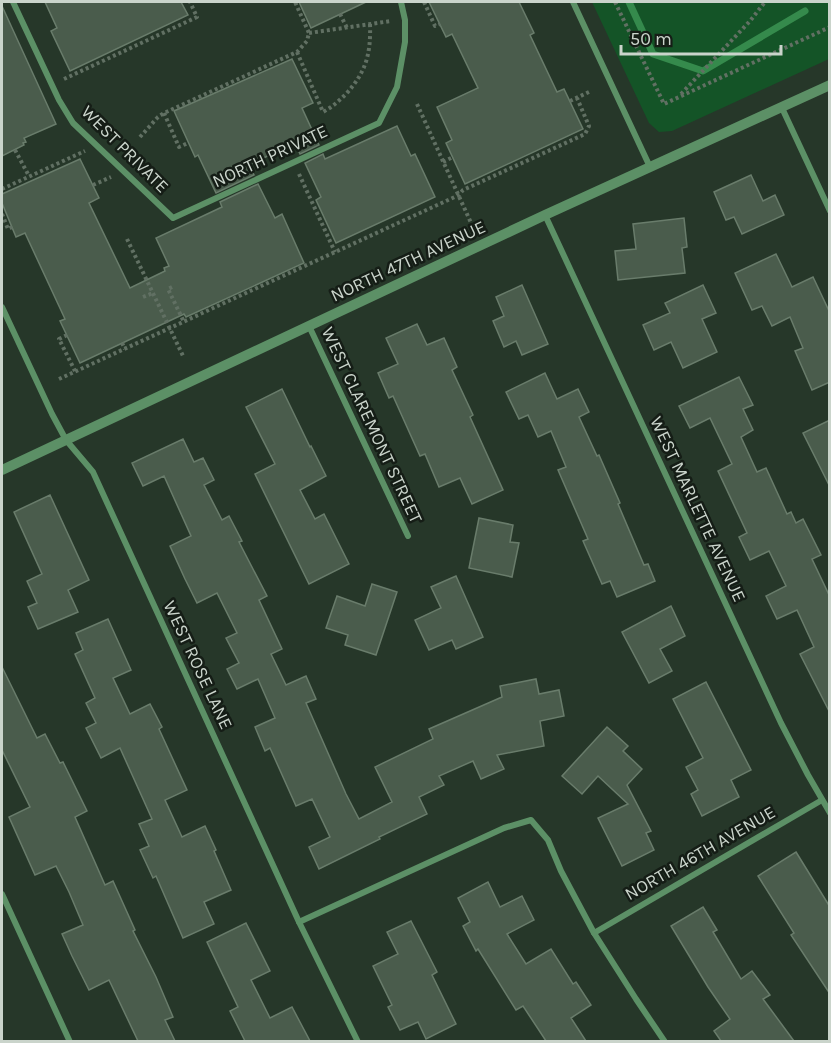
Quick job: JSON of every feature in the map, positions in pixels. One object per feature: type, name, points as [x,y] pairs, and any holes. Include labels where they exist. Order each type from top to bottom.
[{"type":"street","name":"WEST PRIVATE","points":[[13,2],[51,84],[73,123],[173,218]]},
{"type":"street","points":[[401,2],[405,20]]},
{"type":"street","points":[[573,2],[650,167]]},
{"type":"street","name":"NORTH PRIVATE","points":[[173,218],[379,123],[397,87],[405,42],[405,20]]},
{"type":"street","name":"NORTH 47TH AVENUE","points":[[2,470],[545,215],[830,85]]},
{"type":"street","points":[[782,108],[830,211]]},
{"type":"street","name":"WEST MARLETTE AVENUE","points":[[545,215],[776,714],[830,813]]},
{"type":"street","name":"WEST ROSE LANE","points":[[2,307],[46,403],[66,440],[93,472],[299,922],[358,1041]]},
{"type":"street","name":"WEST CLAREMONT STREET","points":[[309,326],[408,536]]},
{"type":"street","name":"NORTH 46TH AVENUE","points":[[594,933],[822,800]]},
{"type":"street","points":[[299,922],[504,828],[531,820],[548,840],[561,871],[594,933],[665,1041]]},
{"type":"street","points":[[2,894],[70,1041]]},
{"type":"path","points":[[51,84],[197,17],[190,2]]},
{"type":"path","points":[[140,137],[164,113],[297,52],[307,41],[309,33],[295,2]]},
{"type":"path","points":[[424,2],[435,26],[440,24]]},
{"type":"path","points":[[615,2],[664,104],[830,27]]},
{"type":"path","points":[[678,98],[765,2]]},
{"type":"path","points":[[340,14],[347,28]]},
{"type":"path","points":[[309,33],[405,20]]},
{"type":"path","points":[[297,52],[323,111],[345,94],[364,70],[369,55],[370,24]]},
{"type":"path","points":[[570,101],[591,91]]},
{"type":"path","points":[[59,379],[459,195],[463,190],[585,134],[589,126],[577,98]]},
{"type":"path","points":[[417,104],[472,225]]},
{"type":"path","points":[[164,113],[179,147],[188,142]]},
{"type":"path","points":[[2,189],[96,145]]},
{"type":"path","points":[[15,150],[29,177]]},
{"type":"path","points":[[443,162],[453,157]]},
{"type":"path","points":[[294,162],[335,252]]},
{"type":"path","points":[[93,185],[122,170]]},
{"type":"path","points":[[2,214],[8,229],[12,227]]},
{"type":"path","points":[[127,239],[184,358]]},
{"type":"path","points":[[172,287],[168,289],[184,322]]},
{"type":"path","points":[[143,297],[153,293]]},
{"type":"path","points":[[66,335],[59,339],[75,372]]},
{"type":"path","points":[[120,344],[123,350]]},
{"type":"green space","points":[[592,2],[829,2],[829,59],[672,131],[659,132],[649,123]]},
{"type":"building","points":[[45,2],[181,2],[188,15],[70,71],[51,31],[57,28]]},
{"type":"building","points":[[299,2],[366,2],[311,28]]},
{"type":"building","points":[[429,2],[519,2],[534,33],[530,35],[557,92],[564,89],[583,129],[465,184],[446,143],[452,140],[437,107],[478,88],[452,34],[446,37]]},
{"type":"building","points":[[2,6],[56,124],[24,138],[26,142],[23,143],[24,145],[2,156]]},
{"type":"building","points":[[292,59],[313,103],[302,108],[319,145],[300,154],[295,143],[282,149],[249,165],[254,175],[216,193],[198,155],[195,157],[174,111]]},
{"type":"building","points":[[397,126],[411,156],[415,154],[435,197],[336,243],[316,200],[321,197],[305,163],[323,154],[325,159]]},
{"type":"building","points":[[80,159],[99,198],[89,203],[130,288],[165,271],[164,268],[169,266],[156,238],[222,207],[220,202],[258,184],[275,218],[282,214],[304,263],[186,317],[184,314],[80,363],[60,321],[65,319],[25,233],[16,237],[2,203],[2,194]]},
{"type":"building","points":[[751,175],[763,201],[775,195],[784,215],[742,234],[734,217],[726,220],[714,192]]},
{"type":"building","points":[[684,218],[687,247],[682,248],[685,273],[618,280],[615,251],[636,249],[633,224]]},
{"type":"building","points":[[776,254],[792,287],[813,277],[830,313],[830,382],[812,390],[795,351],[803,348],[790,317],[772,326],[762,306],[752,310],[735,273]]},
{"type":"building","points":[[522,285],[548,344],[522,355],[516,341],[504,347],[493,321],[504,316],[496,297]]},
{"type":"building","points":[[703,285],[716,313],[702,319],[717,352],[683,368],[671,342],[654,350],[643,325],[670,313],[665,303]]},
{"type":"building","points":[[417,324],[427,345],[444,338],[457,367],[452,370],[473,415],[470,417],[503,490],[472,504],[460,478],[439,487],[425,454],[420,456],[393,396],[389,398],[378,373],[398,364],[386,338]]},
{"type":"building","points":[[545,373],[557,399],[578,389],[589,412],[579,417],[597,456],[599,455],[644,565],[648,564],[655,581],[617,597],[610,581],[602,584],[583,541],[588,539],[558,470],[566,467],[551,431],[538,437],[528,415],[519,419],[506,392]]},
{"type":"building","points":[[739,377],[753,405],[743,409],[753,430],[741,437],[757,472],[766,468],[787,514],[791,512],[796,523],[803,519],[821,555],[812,559],[830,597],[830,713],[800,654],[814,647],[797,610],[777,619],[766,596],[786,586],[769,551],[750,560],[739,537],[747,533],[718,471],[732,464],[710,418],[690,428],[679,406]]},
{"type":"building","points":[[282,389],[326,476],[300,490],[315,519],[324,514],[349,564],[309,584],[255,474],[275,464],[246,407]]},
{"type":"building","points":[[830,420],[830,487],[803,433]]},
{"type":"building","points":[[183,439],[194,462],[203,458],[214,480],[204,485],[222,520],[229,516],[242,541],[239,542],[267,596],[259,600],[282,649],[271,654],[286,685],[306,676],[316,699],[306,703],[359,819],[392,802],[375,767],[433,739],[429,729],[502,697],[500,686],[536,679],[539,694],[559,690],[564,716],[540,721],[544,746],[497,755],[504,769],[481,779],[473,761],[439,776],[444,785],[419,797],[427,814],[319,869],[309,847],[330,837],[312,799],[296,806],[270,748],[265,751],[255,727],[275,718],[258,679],[237,689],[227,669],[239,663],[226,638],[237,633],[217,593],[197,603],[185,579],[170,546],[191,536],[164,476],[143,486],[132,463]]},
{"type":"building","points":[[50,495],[89,580],[68,590],[78,612],[38,629],[28,607],[37,603],[27,581],[42,574],[14,512]]},
{"type":"building","points":[[479,518],[513,525],[510,542],[519,543],[512,577],[469,568]]},
{"type":"building","points":[[456,576],[483,637],[456,649],[452,640],[429,650],[415,620],[441,608],[431,587]]},
{"type":"building","points":[[372,584],[397,592],[376,655],[345,645],[348,635],[326,628],[337,596],[365,606]]},
{"type":"building","points":[[671,606],[685,636],[660,649],[672,671],[649,683],[622,632]]},
{"type":"building","points":[[108,619],[131,670],[113,678],[130,714],[150,704],[162,727],[159,729],[187,790],[165,800],[182,837],[205,826],[231,890],[204,902],[214,924],[183,938],[156,876],[153,878],[140,850],[149,846],[139,824],[152,819],[120,748],[101,758],[86,728],[96,723],[86,703],[95,698],[75,654],[83,650],[76,633]]},
{"type":"building","points":[[2,667],[37,738],[45,734],[60,763],[63,762],[87,811],[75,817],[105,885],[113,881],[135,930],[133,931],[156,977],[173,1017],[165,1020],[175,1041],[138,1041],[109,980],[89,990],[72,956],[62,934],[83,925],[69,892],[56,866],[35,875],[9,817],[30,807],[2,750]]},
{"type":"building","points":[[706,682],[751,770],[731,780],[739,797],[702,816],[691,794],[698,790],[686,767],[703,758],[673,699]]},
{"type":"building","points":[[607,727],[628,746],[623,751],[642,769],[627,785],[651,831],[646,833],[654,850],[622,866],[598,818],[628,804],[598,776],[582,794],[562,776]]},
{"type":"building","points":[[796,852],[830,907],[830,994],[791,935],[794,933],[758,876]]},
{"type":"building","points":[[488,882],[500,907],[522,896],[534,920],[507,934],[526,964],[551,949],[573,984],[576,982],[591,1005],[571,1018],[586,1041],[546,1041],[523,1006],[516,1010],[478,949],[476,951],[463,926],[470,922],[458,898]]},
{"type":"building","points":[[703,907],[717,930],[713,932],[741,979],[752,971],[770,995],[763,999],[794,1041],[721,1041],[714,1031],[730,1019],[671,926]]},
{"type":"building","points":[[411,921],[437,972],[432,975],[456,1024],[426,1039],[418,1022],[400,1030],[388,1007],[392,1005],[373,966],[398,954],[387,932]]},
{"type":"building","points":[[246,923],[270,971],[251,980],[270,1018],[292,1007],[310,1041],[245,1041],[230,1011],[238,1007],[207,942]]},
{"type":"waterway","points":[[629,2],[653,54],[703,71],[805,11]]}]
